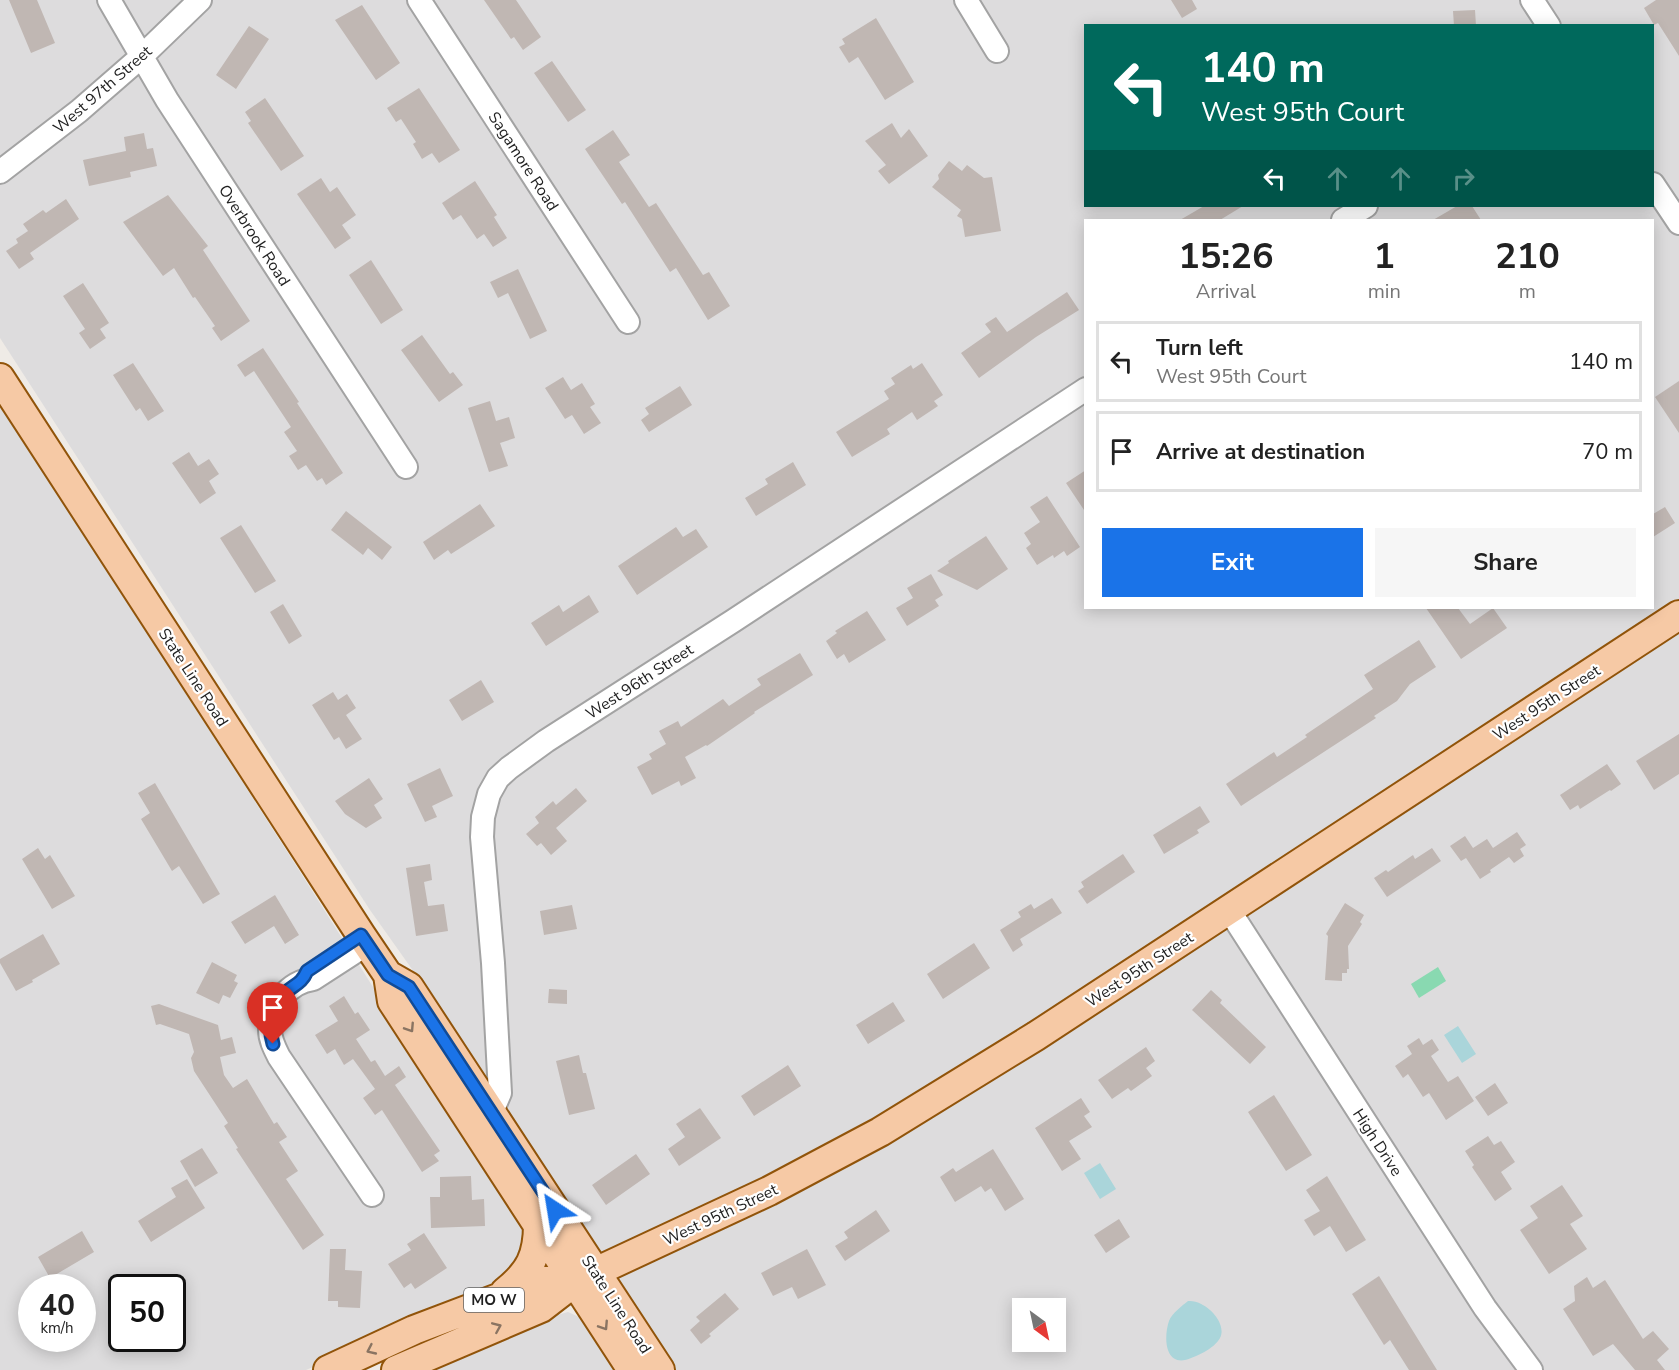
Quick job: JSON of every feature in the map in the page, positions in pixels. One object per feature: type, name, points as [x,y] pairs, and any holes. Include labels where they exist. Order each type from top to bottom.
[{"type":"main road","name":"State Line Road","points":[[0,378],[388,975],[409,987],[538,1224],[586,1277],[660,1370]]},
{"type":"main road","name":"West 95th Street","points":[[586,1277],[769,1191],[880,1132],[1026,1042],[1679,615]]},
{"type":"main road","name":"State Line Road","points":[[483,1120],[586,1277],[632,1370]]},
{"type":"main road","points":[[496,1299],[518,1281],[529,1268],[536,1248],[538,1224]]},
{"type":"main road","name":"MO W","points":[[338,1368],[414,1330],[543,1281],[586,1277]]},
{"type":"main road","name":"MO W","points":[[396,1370],[541,1308],[586,1277]]},
{"type":"street","name":"Overbrook Road","points":[[109,0],[167,100],[406,467]]},
{"type":"street","name":"West 97th Street","points":[[0,172],[80,111],[200,0]]},
{"type":"street","name":"Sagamore Road","points":[[419,0],[628,322]]},
{"type":"street","points":[[966,0],[997,51]]},
{"type":"street","points":[[1532,0],[1548,24]]},
{"type":"street","points":[[1654,185],[1679,223]]},
{"type":"street","points":[[1345,219],[1364,207]]},
{"type":"street","name":"West 96th Street","points":[[483,1120],[500,1093],[493,963],[482,837],[483,817],[489,794],[498,778],[546,741],[743,615],[1084,390]]},
{"type":"street","name":"High Drive","points":[[1229,910],[1485,1308],[1530,1370]]},
{"type":"street","points":[[364,939],[313,979],[303,980],[282,996],[275,1008],[269,1032],[279,1057],[372,1195]]},
{"type":"shaded area","points":[[0,0],[1679,0],[1679,1370],[674,1370],[463,1041],[370,910],[0,338]]},
{"type":"shaded area","points":[[0,404],[530,1235],[531,1247],[498,1287],[306,1370],[0,1370]]},
{"type":"shaded area","points":[[568,1312],[579,1317],[590,1329],[616,1370],[423,1370],[550,1317]]},
{"type":"green space","points":[[1438,967],[1446,981],[1419,998],[1411,984]]},
{"type":"water","points":[[1458,1026],[1476,1054],[1462,1063],[1444,1035]]},
{"type":"water","points":[[1100,1163],[1116,1189],[1100,1199],[1084,1173]]},
{"type":"water","points":[[1188,1301],[1201,1304],[1213,1313],[1221,1325],[1222,1332],[1217,1342],[1209,1349],[1189,1359],[1178,1360],[1173,1358],[1167,1347],[1167,1327],[1172,1315]]},
{"type":"building","points":[[9,0],[37,0],[55,43],[31,53]]},
{"type":"building","points":[[484,0],[516,0],[541,37],[523,50],[514,37],[511,39]]},
{"type":"building","points":[[1171,0],[1192,0],[1197,9],[1182,18]]},
{"type":"building","points":[[1656,0],[1679,0],[1679,56],[1658,23],[1654,25],[1644,8]]},
{"type":"building","points":[[362,5],[400,63],[376,80],[335,20]]},
{"type":"building","points":[[1475,10],[1476,24],[1454,24],[1453,11]]},
{"type":"building","points":[[876,18],[914,82],[885,100],[858,57],[849,63],[839,47],[845,44],[842,39]]},
{"type":"building","points":[[249,26],[269,39],[236,89],[216,75]]},
{"type":"building","points":[[552,61],[586,110],[568,122],[534,73]]},
{"type":"building","points":[[419,88],[460,150],[439,163],[432,153],[422,159],[413,144],[416,142],[401,119],[396,122],[387,108]]},
{"type":"building","points":[[265,98],[304,156],[281,171],[248,123],[251,121],[245,112]]},
{"type":"building","points":[[892,123],[901,138],[909,129],[928,156],[889,184],[878,171],[886,165],[865,141]]},
{"type":"building","points":[[613,130],[630,155],[619,162],[649,207],[656,203],[703,275],[709,272],[730,306],[708,320],[676,268],[670,272],[625,202],[622,204],[585,149]]},
{"type":"building","points":[[144,133],[147,149],[153,148],[157,166],[130,172],[131,177],[89,186],[83,160],[126,151],[124,137]]},
{"type":"building","points":[[949,161],[962,171],[967,165],[984,178],[992,177],[1001,231],[965,237],[962,219],[957,216],[961,210],[932,187]]},
{"type":"building","points":[[321,178],[330,192],[337,187],[356,215],[342,225],[351,238],[335,249],[297,194]]},
{"type":"building","points":[[475,181],[497,215],[494,217],[507,238],[493,247],[484,234],[477,239],[461,215],[453,220],[442,203]]},
{"type":"building","points":[[168,195],[208,246],[203,250],[250,321],[221,341],[212,328],[215,326],[195,297],[193,298],[174,268],[163,276],[123,222]]},
{"type":"building","points":[[66,199],[79,219],[30,253],[34,259],[19,269],[6,251],[18,243],[16,239],[28,231],[23,224],[43,210],[46,213]]},
{"type":"building","points":[[1202,207],[1241,207],[1222,219],[1182,219]]},
{"type":"building","points":[[1455,207],[1473,207],[1480,219],[1435,219]]},
{"type":"building","points":[[371,260],[403,310],[381,324],[349,275]]},
{"type":"building","points":[[518,269],[547,331],[530,339],[508,293],[498,298],[490,282]]},
{"type":"building","points":[[83,283],[109,323],[100,329],[106,338],[90,349],[79,333],[85,329],[63,296]]},
{"type":"building","points":[[1067,292],[1079,310],[1036,337],[979,378],[961,353],[991,332],[985,324],[996,317],[1007,332]]},
{"type":"building","points":[[422,335],[450,374],[453,372],[463,385],[439,402],[401,350]]},
{"type":"building","points":[[263,348],[343,473],[326,485],[322,478],[317,481],[306,465],[298,470],[289,456],[297,451],[284,432],[291,427],[254,371],[245,377],[237,365]]},
{"type":"building","points":[[133,363],[164,411],[148,421],[140,408],[136,411],[113,375]]},
{"type":"building","points":[[922,363],[943,395],[934,401],[938,406],[917,420],[912,412],[887,429],[890,434],[852,457],[836,432],[889,399],[884,391],[895,384],[891,378],[911,365],[913,369]]},
{"type":"building","points":[[563,377],[571,390],[582,383],[595,404],[590,407],[601,423],[584,434],[572,415],[565,419],[545,388]]},
{"type":"building","points":[[1679,381],[1679,433],[1655,397]]},
{"type":"building","points":[[680,386],[692,405],[649,432],[641,420],[649,414],[645,408]]},
{"type":"building","points":[[490,401],[496,421],[509,417],[515,438],[500,443],[508,466],[489,472],[468,408]]},
{"type":"building","points":[[189,452],[198,466],[209,459],[219,474],[209,481],[216,493],[200,504],[172,463]]},
{"type":"building","points":[[793,462],[806,485],[756,516],[745,498],[768,484],[765,479]]},
{"type":"building","points":[[1084,471],[1084,510],[1066,483]]},
{"type":"building","points":[[1047,496],[1080,547],[1067,556],[1064,551],[1037,565],[1026,548],[1031,544],[1024,533],[1040,522],[1030,507]]},
{"type":"building","points":[[480,504],[495,526],[451,554],[448,550],[434,560],[423,542]]},
{"type":"building","points":[[1665,507],[1675,523],[1654,536],[1654,513]]},
{"type":"building","points":[[346,511],[392,547],[382,560],[368,548],[363,555],[331,530]]},
{"type":"building","points":[[241,525],[276,581],[255,593],[220,538]]},
{"type":"building","points":[[676,527],[683,537],[696,529],[708,547],[637,595],[618,566]]},
{"type":"building","points":[[986,536],[1008,569],[977,590],[937,571],[949,563],[948,561]]},
{"type":"building","points":[[931,574],[943,595],[935,600],[939,606],[907,626],[896,608],[913,598],[907,588]]},
{"type":"building","points":[[589,595],[599,612],[546,646],[531,623],[559,605],[563,612]]},
{"type":"building","points":[[283,604],[302,636],[289,644],[270,612]]},
{"type":"building","points":[[1427,609],[1459,609],[1470,624],[1494,609],[1507,628],[1461,659]]},
{"type":"building","points":[[867,611],[886,640],[849,663],[844,654],[837,659],[826,641],[837,633],[835,631]]},
{"type":"building","points":[[1419,640],[1436,667],[1410,684],[1397,701],[1374,716],[1376,718],[1241,806],[1226,784],[1274,752],[1277,757],[1373,689],[1364,675]]},
{"type":"building","points":[[800,653],[813,675],[754,712],[707,746],[685,757],[696,778],[681,786],[679,781],[652,795],[637,767],[652,759],[649,754],[666,744],[659,731],[678,721],[681,727],[723,699],[729,706],[761,685],[757,679]]},
{"type":"building","points":[[481,680],[494,702],[462,721],[449,700]]},
{"type":"building","points":[[333,692],[338,700],[347,694],[356,708],[346,715],[362,739],[346,749],[339,737],[334,740],[312,705]]},
{"type":"building","points":[[1679,734],[1679,774],[1654,790],[1636,761]]},
{"type":"building","points":[[1607,764],[1621,784],[1580,809],[1578,805],[1570,810],[1560,795]]},
{"type":"building","points":[[440,768],[453,796],[432,806],[437,817],[425,822],[407,784]]},
{"type":"building","points":[[369,778],[383,799],[374,805],[382,818],[366,828],[345,814],[335,801]]},
{"type":"building","points":[[155,783],[220,894],[203,904],[179,866],[172,871],[141,819],[150,813],[138,793]]},
{"type":"building","points":[[576,788],[587,801],[556,828],[567,841],[551,855],[541,843],[537,846],[526,834],[539,823],[535,817],[553,801],[556,805]]},
{"type":"building","points":[[1200,806],[1210,822],[1197,830],[1199,833],[1164,854],[1153,835]]},
{"type":"building","points":[[1517,832],[1526,845],[1520,849],[1524,856],[1514,863],[1509,857],[1480,879],[1466,858],[1461,861],[1450,846],[1465,836],[1473,848],[1487,839],[1493,848]]},
{"type":"building","points":[[38,848],[45,859],[50,855],[75,896],[52,909],[22,859]]},
{"type":"building","points":[[1432,848],[1441,861],[1387,897],[1374,878],[1386,870],[1388,872],[1413,855],[1415,859]]},
{"type":"building","points":[[1123,854],[1135,872],[1087,904],[1078,891],[1084,887],[1081,882]]},
{"type":"building","points":[[430,864],[432,880],[424,882],[428,906],[444,904],[448,931],[416,936],[406,868]]},
{"type":"building","points":[[275,895],[299,935],[285,944],[274,926],[245,944],[231,922]]},
{"type":"building","points":[[1052,898],[1062,913],[1020,939],[1023,945],[1013,952],[1000,930],[1021,917],[1018,912],[1031,904],[1034,909]]},
{"type":"building","points":[[1345,903],[1364,915],[1360,922],[1362,924],[1348,946],[1349,969],[1347,973],[1342,973],[1342,981],[1325,980],[1328,936],[1326,934]]},
{"type":"building","points":[[572,905],[577,929],[544,935],[540,911]]},
{"type":"building","points":[[43,934],[60,964],[16,991],[0,959]]},
{"type":"building","points":[[974,943],[990,968],[943,999],[927,974]]},
{"type":"building","points":[[212,962],[237,975],[234,981],[238,983],[230,998],[223,995],[219,1004],[196,993]]},
{"type":"building","points":[[549,989],[567,990],[567,1004],[548,1003]]},
{"type":"building","points":[[1211,990],[1222,1000],[1220,1003],[1266,1047],[1250,1064],[1192,1010]]},
{"type":"building","points":[[344,996],[355,1014],[358,1012],[370,1030],[356,1039],[371,1062],[375,1060],[385,1076],[399,1066],[406,1077],[395,1085],[440,1151],[434,1155],[439,1161],[422,1172],[382,1110],[375,1115],[363,1098],[375,1089],[353,1059],[344,1065],[335,1049],[327,1054],[315,1035],[338,1021],[329,1006]]},
{"type":"building","points":[[893,1002],[905,1021],[868,1044],[856,1025]]},
{"type":"building","points":[[159,1004],[218,1025],[221,1040],[232,1037],[236,1053],[220,1057],[224,1075],[233,1088],[247,1079],[274,1124],[277,1122],[287,1137],[279,1142],[298,1171],[286,1179],[324,1235],[303,1250],[236,1149],[238,1148],[224,1126],[228,1123],[194,1071],[191,1058],[194,1052],[189,1034],[160,1024],[156,1025],[151,1006]]},
{"type":"building","points":[[1419,1038],[1423,1045],[1432,1039],[1439,1050],[1431,1056],[1448,1082],[1458,1076],[1474,1101],[1446,1120],[1429,1093],[1423,1097],[1408,1074],[1403,1078],[1395,1066],[1412,1054],[1407,1046]]},
{"type":"building","points":[[1146,1047],[1155,1061],[1146,1068],[1152,1076],[1131,1091],[1128,1088],[1112,1099],[1098,1080]]},
{"type":"building","points":[[579,1055],[595,1109],[569,1115],[556,1061]]},
{"type":"building","points":[[788,1065],[801,1086],[754,1116],[741,1096]]},
{"type":"building","points":[[1495,1083],[1508,1103],[1488,1116],[1475,1097]]},
{"type":"building","points":[[1274,1095],[1312,1155],[1286,1171],[1248,1112]]},
{"type":"building","points":[[1081,1098],[1090,1112],[1084,1116],[1092,1127],[1069,1141],[1081,1159],[1062,1171],[1035,1128]]},
{"type":"building","points":[[700,1108],[721,1138],[679,1166],[668,1149],[685,1137],[676,1124]]},
{"type":"building","points":[[1488,1136],[1494,1145],[1501,1141],[1515,1162],[1501,1172],[1512,1189],[1495,1201],[1472,1167],[1474,1165],[1465,1151]]},
{"type":"building","points":[[202,1148],[218,1173],[195,1187],[180,1161]]},
{"type":"building","points":[[993,1149],[1024,1199],[1005,1211],[991,1188],[985,1192],[981,1186],[955,1202],[940,1177],[953,1168],[956,1172]]},
{"type":"building","points":[[636,1154],[650,1174],[606,1205],[592,1185]]},
{"type":"building","points":[[471,1176],[472,1200],[484,1199],[485,1226],[431,1228],[430,1197],[440,1197],[440,1177]]},
{"type":"building","points":[[1327,1176],[1366,1240],[1346,1252],[1330,1226],[1314,1236],[1304,1220],[1320,1211],[1306,1190]]},
{"type":"building","points":[[187,1179],[205,1208],[151,1242],[138,1221],[176,1197],[171,1188]]},
{"type":"building","points":[[1562,1185],[1583,1216],[1570,1224],[1587,1249],[1549,1274],[1520,1230],[1538,1218],[1530,1206]]},
{"type":"building","points":[[876,1210],[890,1231],[845,1261],[835,1246],[848,1238],[844,1232]]},
{"type":"building","points":[[1119,1219],[1130,1237],[1106,1253],[1094,1235]]},
{"type":"building","points":[[82,1231],[94,1252],[57,1274],[48,1274],[38,1257]]},
{"type":"building","points":[[424,1233],[447,1268],[415,1289],[411,1283],[404,1288],[388,1264],[411,1250],[407,1244]]},
{"type":"building","points":[[330,1249],[346,1249],[345,1270],[362,1271],[360,1308],[338,1307],[338,1301],[328,1301]]},
{"type":"building","points":[[807,1249],[826,1285],[798,1299],[792,1287],[773,1296],[761,1273]]},
{"type":"building","points":[[1379,1276],[1437,1370],[1409,1370],[1390,1340],[1384,1345],[1352,1294]]},
{"type":"building","points":[[1587,1277],[1593,1288],[1605,1280],[1643,1339],[1653,1331],[1669,1349],[1657,1360],[1665,1370],[1635,1370],[1613,1344],[1593,1356],[1563,1309],[1575,1301],[1574,1286]]},
{"type":"building","points":[[725,1293],[739,1309],[709,1334],[711,1336],[701,1344],[690,1330],[700,1321],[696,1317]]},
{"type":"route","points":[[273,1044],[269,1032],[271,1020],[282,996],[303,980],[307,971],[361,935],[388,975],[409,987],[555,1210]]}]
